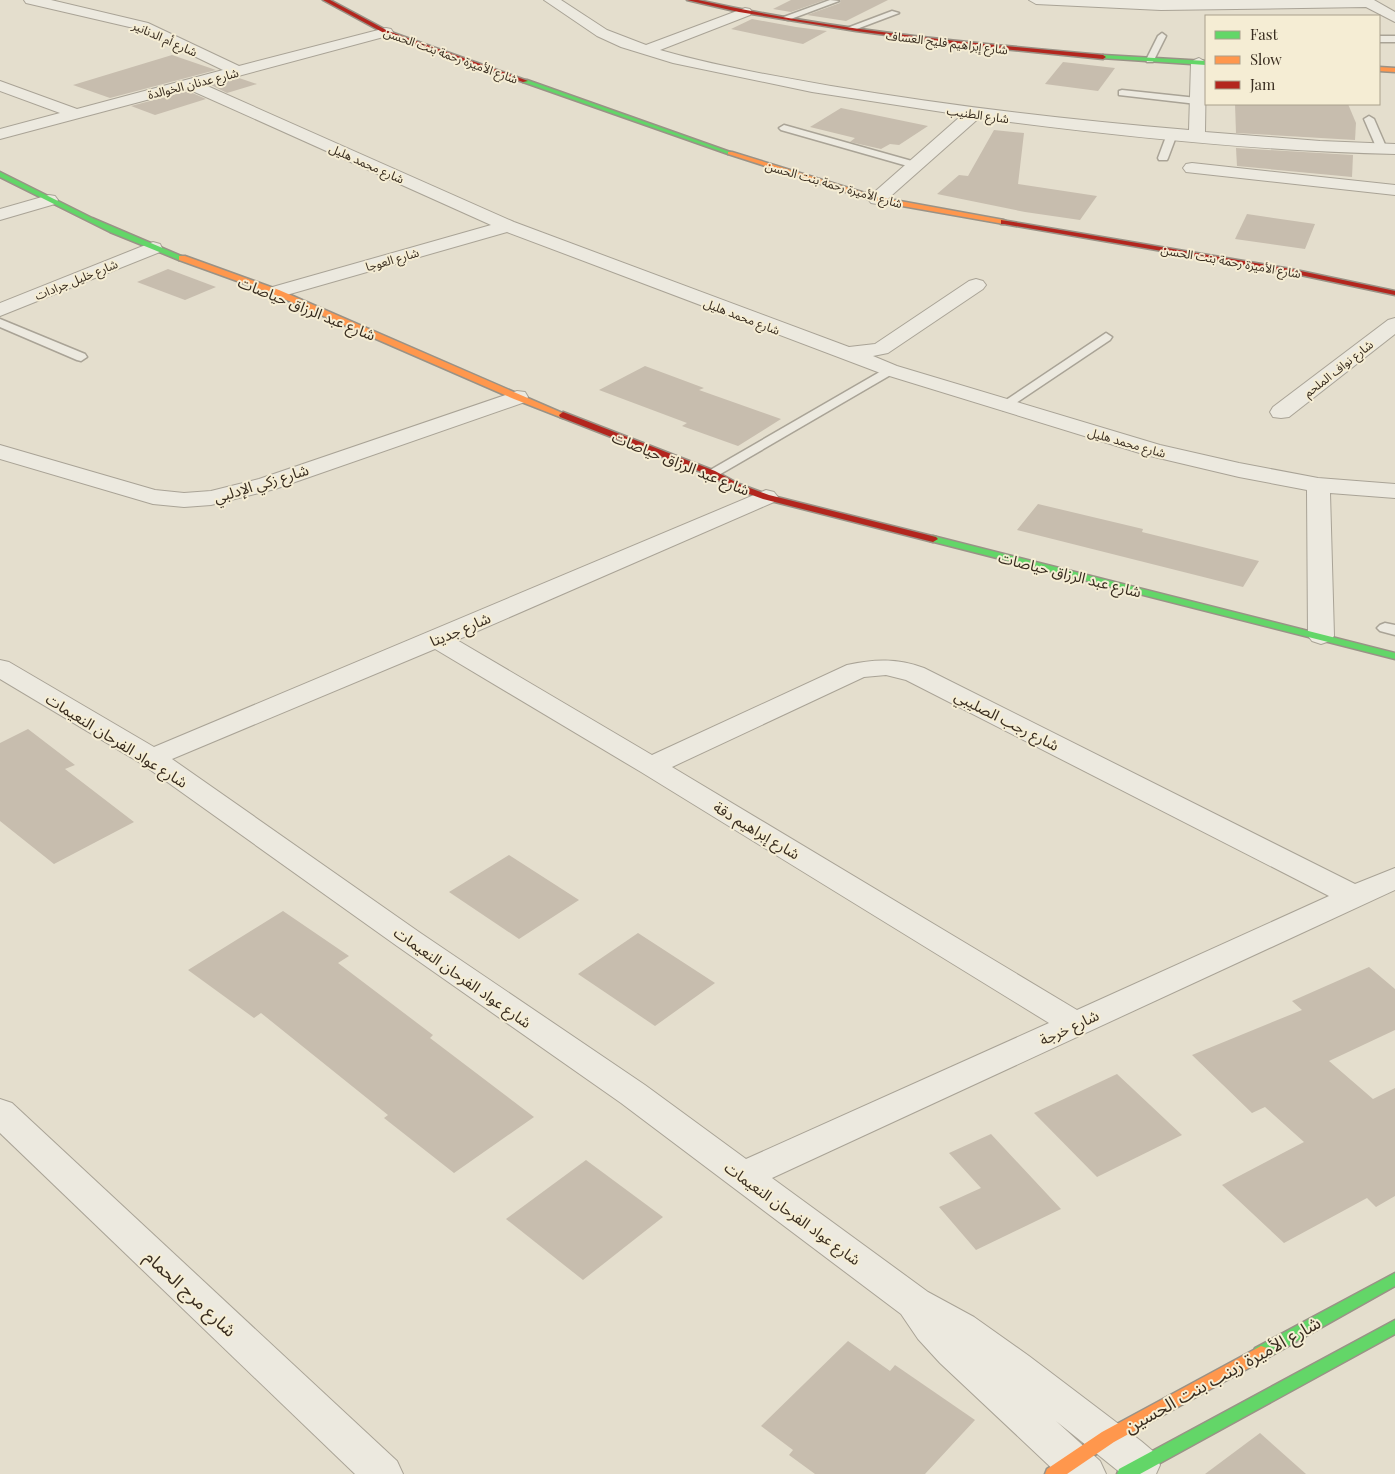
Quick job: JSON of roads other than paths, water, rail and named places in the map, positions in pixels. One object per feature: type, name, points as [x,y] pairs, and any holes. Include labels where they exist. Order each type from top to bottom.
[{"type":"street","name":"شارع أم الدنانير","points":[[31,0],[143,26],[237,71]]},
{"type":"street","name":"شارع الأميرة رحمة بنت الحسن","points":[[326,0],[386,32],[749,160],[877,199],[1291,272],[1395,293]]},
{"type":"street","name":"شارع الطنيب","points":[[551,0],[603,33],[647,50],[745,74],[899,103],[973,114],[1172,134],[1314,146],[1388,149]]},
{"type":"street","name":"شارع إبراهيم فليح العساف","points":[[690,0],[745,12],[1004,49],[1203,63]]},
{"type":"street","points":[[1036,0],[1259,5],[1366,1],[1395,18]]},
{"type":"street","points":[[647,50],[745,12]]},
{"type":"street","name":"شارع عدنان الخوالدة","points":[[0,134],[386,32]]},
{"type":"street","points":[[1197,136],[1197,101],[1203,63]]},
{"type":"street","points":[[1380,69],[1395,70]]},
{"type":"street","name":"شارع محمد هليل","points":[[188,83],[508,226],[845,355],[1003,406],[1154,450],[1239,470],[1318,485],[1395,491]]},
{"type":"street","points":[[0,86],[74,113]]},
{"type":"street","points":[[877,199],[973,114]]},
{"type":"street","points":[[1192,168],[1393,178],[1388,149]]},
{"type":"street","name":"شارع عبد الرزاق حياصات","points":[[0,174],[49,200],[153,248],[276,292],[517,397],[712,473],[736,486],[766,497],[1395,656]]},
{"type":"street","points":[[0,215],[49,200]]},
{"type":"street","name":"شارع العوجا","points":[[276,292],[508,226]]},
{"type":"street","name":"شارع خليل جرادات","points":[[0,310],[153,248]]},
{"type":"street","points":[[845,355],[881,349],[976,286]]},
{"type":"street","name":"شارع نواف الملحم","points":[[1281,412],[1392,330]]},
{"type":"street","name":"شارع زكي الإدلبي","points":[[0,452],[153,497],[200,501],[234,495],[259,487],[517,397]]},
{"type":"street","points":[[1318,485],[1321,636]]},
{"type":"street","name":"شارع جديتا","points":[[152,758],[437,639],[766,497]]},
{"type":"street","name":"شارع إبراهيم دقة","points":[[437,639],[651,766],[1076,1024]]},
{"type":"street","name":"شارع رجب الصليبي","points":[[651,766],[856,671],[889,666],[916,674],[1354,896]]},
{"type":"street","name":"شارع عواد الفرحان النعيمات","points":[[0,668],[152,758],[408,939],[633,1094],[915,1303],[961,1328],[1108,1437],[1133,1470]]},
{"type":"street","name":"شارع خرجة","points":[[743,1176],[1395,878]]},
{"type":"street","name":"شارع مرج الحمام","points":[[0,1112],[383,1474]]},
{"type":"street","name":"شارع الأميرة زينب بنت الحسين","points":[[1070,1469],[1108,1437],[1395,1279]]},
{"type":"street","name":"شارع عواد الفرحان النعيمات","points":[[915,1303],[932,1328],[948,1346],[1070,1469]]},
{"type":"street","points":[[1133,1470],[1395,1326]]},
{"type":"lane","points":[[785,18],[835,1]]},
{"type":"lane","points":[[851,28],[895,13]]},
{"type":"lane","points":[[1150,60],[1162,36]]},
{"type":"lane","points":[[1380,39],[1395,39]]},
{"type":"lane","points":[[1122,93],[1197,101]]},
{"type":"lane","points":[[1369,119],[1388,149]]},
{"type":"lane","points":[[784,128],[915,165]]},
{"type":"lane","points":[[1163,158],[1172,134]]},
{"type":"lane","points":[[0,323],[81,357]]},
{"type":"lane","points":[[1003,406],[1106,337]]},
{"type":"lane","points":[[712,473],[890,370]]}]
